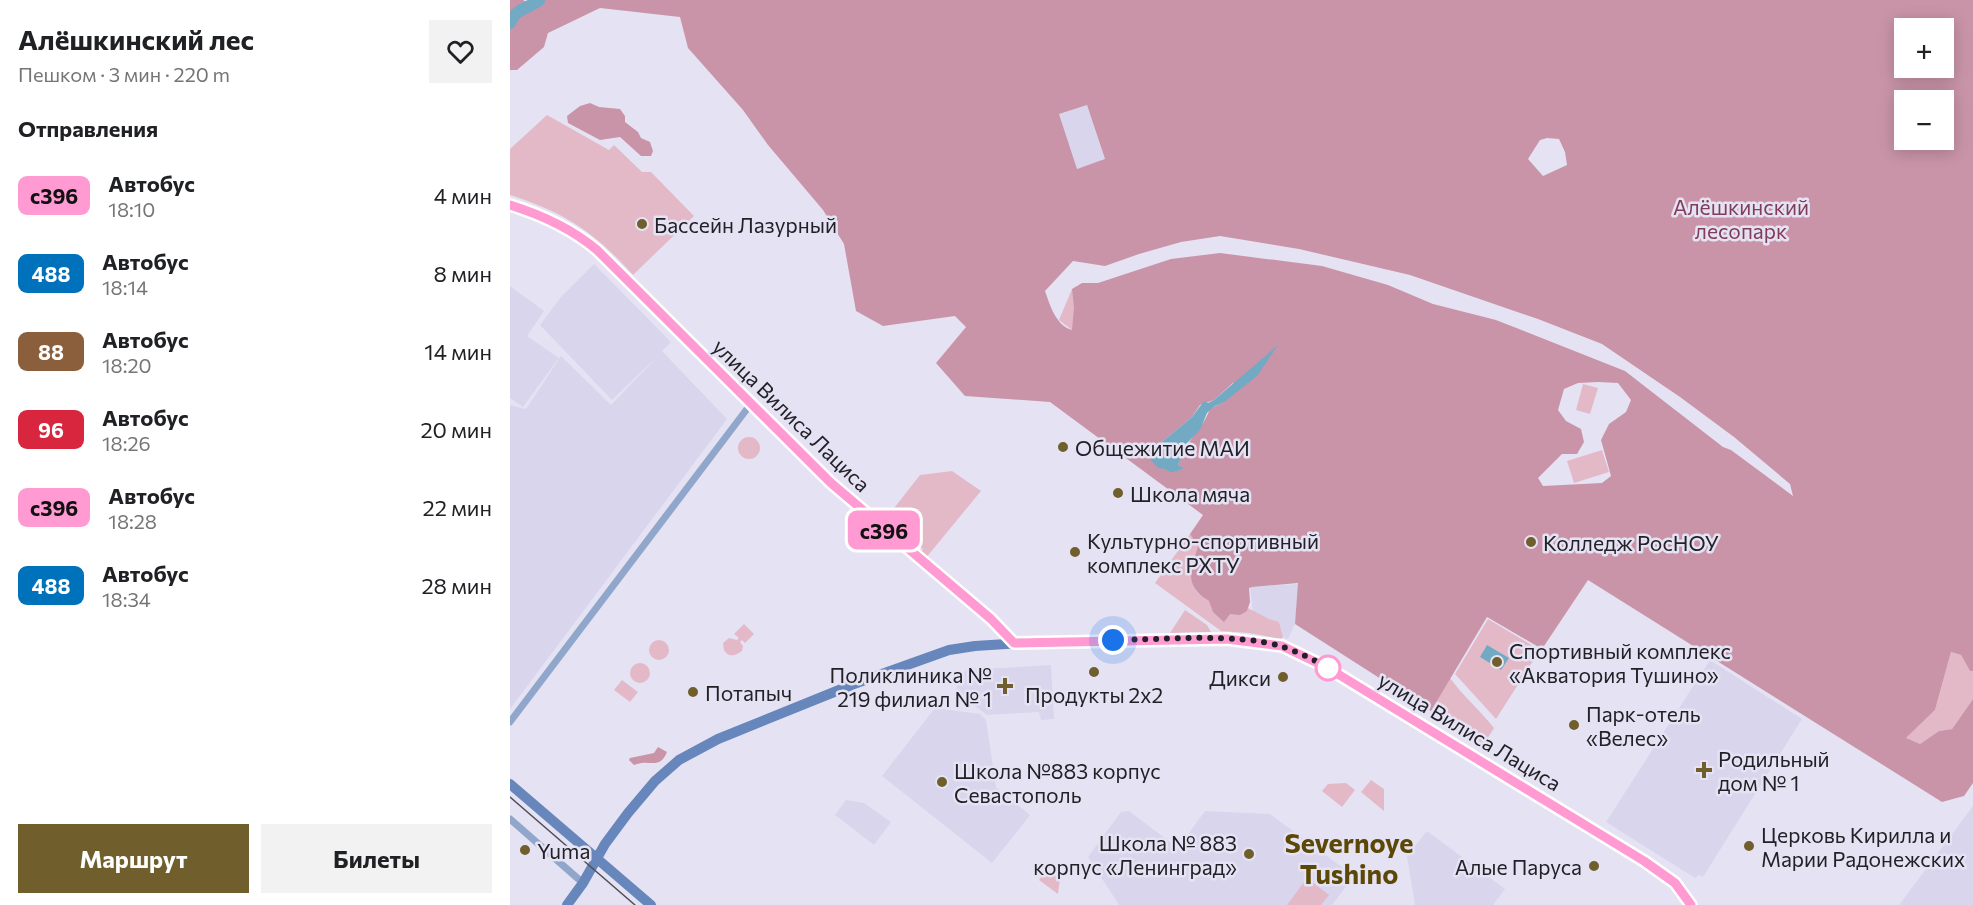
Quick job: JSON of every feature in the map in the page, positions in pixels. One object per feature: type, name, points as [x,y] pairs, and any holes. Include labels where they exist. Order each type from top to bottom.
[{"type":"main road","name":"улица Вилиса Лациса","points":[[1014,643],[1227,639],[1282,646],[1328,668],[1598,831],[1669,878],[1691,905]]},
{"type":"main road","points":[[567,905],[583,883],[596,858],[628,813],[655,782],[679,760],[703,746],[915,661],[962,647],[1014,643]]},
{"type":"main road","points":[[510,784],[651,905]]},
{"type":"street","name":"улица Вилиса Лациса","points":[[510,205],[551,220],[589,243],[831,483],[991,619],[1014,643]]},
{"type":"street","points":[[510,722],[750,405]]},
{"type":"street","points":[[510,819],[583,883]]},
{"type":"shaded area","points":[[1087,105],[1105,160],[1077,169],[1059,114]]},
{"type":"shaded area","points":[[547,115],[609,150],[614,145],[642,172],[651,172],[694,216],[633,275],[605,247],[578,226],[547,209],[510,195],[510,149]]},
{"type":"shaded area","points":[[594,264],[671,342],[662,351],[727,419],[510,709],[510,405],[526,409],[561,356],[611,405],[661,353],[612,400],[540,325],[561,297]]},
{"type":"shaded area","points":[[510,286],[544,311],[527,336],[559,358],[523,407],[510,398]]},
{"type":"shaded area","points":[[1072,289],[1082,298],[1072,330],[1059,320]]},
{"type":"shaded area","points":[[1583,384],[1598,388],[1590,414],[1576,410]]},
{"type":"shaded area","points":[[749,437],[757,440],[760,448],[757,456],[749,459],[741,456],[738,448],[741,440]]},
{"type":"shaded area","points":[[1602,450],[1609,472],[1574,483],[1567,461]]},
{"type":"shaded area","points":[[952,471],[981,491],[925,559],[919,554],[923,549],[919,546],[917,549],[884,521],[920,475]]},
{"type":"shaded area","points":[[1190,534],[1198,546],[1192,582],[1199,594],[1230,614],[1247,611],[1248,608],[1279,622],[1283,637],[1281,639],[1221,631],[1155,583]]},
{"type":"shaded area","points":[[1299,584],[1295,624],[1288,639],[1283,637],[1279,622],[1254,621],[1250,587]]},
{"type":"shaded area","points":[[1185,610],[1207,625],[1211,632],[1170,633]]},
{"type":"shaded area","name":"Спортивный комплекс «Акватория Тушино»","points":[[1488,619],[1540,650],[1496,719],[1455,674]]},
{"type":"shaded area","points":[[744,624],[754,634],[745,643],[742,640],[740,642],[743,646],[742,651],[730,655],[724,650],[723,643],[729,638],[737,640],[739,638],[734,634]]},
{"type":"shaded area","points":[[659,640],[666,643],[669,650],[666,657],[659,660],[652,657],[649,650],[652,643]]},
{"type":"shaded area","points":[[1951,652],[1961,655],[1970,671],[1973,671],[1973,699],[1952,729],[1939,731],[1920,744],[1905,739],[1935,710]]},
{"type":"shaded area","name":"Родильный дом № 1","points":[[1710,660],[1802,719],[1703,877],[1699,875],[1695,878],[1606,822]]},
{"type":"shaded area","points":[[640,663],[647,666],[650,673],[647,680],[640,683],[633,680],[630,673],[633,666]]},
{"type":"shaded area","name":"Поликлиника № 219 филиал № 1","points":[[1051,665],[1054,719],[1041,720],[1039,712],[987,715],[959,694],[954,677],[967,670]]},
{"type":"shaded area","points":[[1450,678],[1494,728],[1484,744],[1431,711]]},
{"type":"shaded area","points":[[622,680],[638,692],[630,702],[614,690]]},
{"type":"shaded area","name":"Школа №883 корпус Севастополь","points":[[935,708],[980,714],[986,720],[996,787],[1030,815],[992,863],[882,776]]},
{"type":"shaded area","points":[[1371,780],[1384,789],[1384,811],[1361,792]]},
{"type":"shaded area","points":[[1346,783],[1355,790],[1342,807],[1322,791],[1328,784]]},
{"type":"shaded area","points":[[846,800],[864,803],[891,822],[874,845],[835,815]]},
{"type":"shaded area","points":[[1973,806],[1973,905],[1899,905]]},
{"type":"shaded area","name":"Школа № 883 корпус «Ленинград»","points":[[1129,811],[1178,848],[1205,811],[1270,814],[1354,876],[1332,905],[1119,905],[1088,857],[1121,812]]},
{"type":"shaded area","points":[[1427,831],[1505,889],[1493,905],[1415,905],[1407,856]]},
{"type":"shaded area","points":[[1046,869],[1060,879],[1058,894],[1039,880]]},
{"type":"shaded area","points":[[1307,878],[1329,895],[1321,905],[1287,905]]},
{"type":"green space","name":"Алёшкинский лесопарк","points":[[510,0],[523,0],[533,6],[537,0],[1973,0],[1973,671],[1970,671],[1961,655],[1951,652],[1935,710],[1906,738],[1920,744],[1939,731],[1952,729],[1973,699],[1973,783],[1964,796],[1942,802],[1588,580],[1542,649],[1487,617],[1431,711],[1295,624],[1298,583],[1249,588],[1250,602],[1247,611],[1240,615],[1230,614],[1224,622],[1213,612],[1209,601],[1195,589],[1192,583],[1192,570],[1198,546],[1190,534],[1203,515],[1050,402],[965,396],[936,363],[966,327],[955,316],[883,326],[856,311],[844,244],[823,210],[768,145],[743,110],[688,48],[680,17],[600,8],[548,33],[544,47],[517,70],[510,70]],"holes":[[[1087,105],[1105,159],[1077,169],[1059,114]],[[1559,139],[1565,152],[1567,165],[1543,176],[1528,159],[1540,140]],[[1220,236],[1299,249],[1410,275],[1538,319],[1602,344],[1734,437],[1790,484],[1793,496],[1731,450],[1723,447],[1625,371],[1496,320],[1433,304],[1388,285],[1322,266],[1220,253],[1171,259],[1098,283],[1082,283],[1072,289],[1074,307],[1072,330],[1066,328],[1058,320],[1045,291],[1073,261],[1105,266],[1181,242]],[[1234,382],[1223,403],[1210,411],[1186,448],[1178,465],[1183,468],[1169,472],[1151,455],[1160,448],[1163,441],[1192,417],[1200,405],[1214,400]],[[1578,383],[1618,383],[1631,400],[1626,412],[1609,424],[1601,440],[1611,476],[1602,483],[1543,486],[1538,478],[1562,454],[1577,454],[1584,442],[1581,429],[1566,421],[1558,410],[1564,389]]]},
{"type":"green space","points":[[590,103],[599,107],[620,109],[625,116],[625,122],[638,132],[641,138],[650,142],[653,151],[651,156],[641,156],[620,137],[600,140],[568,123],[567,116],[580,106]]},
{"type":"green space","points":[[658,747],[667,752],[664,758],[657,763],[634,765],[629,760],[654,753]]},
{"type":"water","points":[[1278,345],[1257,376],[1207,413],[1200,430],[1187,443],[1178,465],[1184,468],[1169,472],[1158,468],[1150,459],[1163,441],[1192,417],[1204,401],[1208,403],[1214,400]]},
{"type":"water","points":[[1487,645],[1509,658],[1501,670],[1480,657]]},
{"type":"waterway","points":[[510,23],[516,14],[539,0]]},
{"type":"tram line","points":[[510,797],[635,905]]},
{"type":"bus line","name":"с396","points":[[510,205],[551,220],[589,243],[831,483],[991,619],[1014,643],[1227,639],[1282,646],[1328,668],[1598,831],[1669,878],[1691,905]]},
{"type":"place","name":"Бассейн Лазурный","points":[[642,224]]},
{"type":"place","name":"Общежитие МАИ","points":[[1063,447]]},
{"type":"place","name":"Школа мяча","points":[[1118,493]]},
{"type":"place","name":"Колледж РосНОУ","points":[[1531,542]]},
{"type":"place","name":"Культурно-спортивный комплекс РХТУ","points":[[1075,552]]},
{"type":"place","name":"Спортивный комплекс «Акватория Тушино»","points":[[1497,662]]},
{"type":"place","name":"Продукты 2x2","points":[[1094,672]]},
{"type":"place","name":"Дикси","points":[[1283,677]]},
{"type":"place","name":"Поликлиника № 219 филиал № 1","points":[[1005,686]]},
{"type":"place","name":"Потапыч","points":[[693,692]]},
{"type":"place","name":"Парк-отель «Велес»","points":[[1574,725]]},
{"type":"place","name":"Родильный дом № 1","points":[[1704,770]]},
{"type":"place","name":"Школа №883 корпус Севастополь","points":[[942,782]]},
{"type":"place","name":"Церковь Кирилла и Марии Радонежских","points":[[1749,846]]},
{"type":"place","name":"Yuma","points":[[525,850]]},
{"type":"place","name":"Школа № 883 корпус «Ленинград»","points":[[1249,854]]},
{"type":"place","name":"Алые Паруса","points":[[1594,866]]},
{"type":"district","name":"Severnoye Tushino","points":[[1349,858]]},
{"type":"route","points":[[1113,640],[1227,639],[1258,642],[1282,646],[1328,668]]}]
